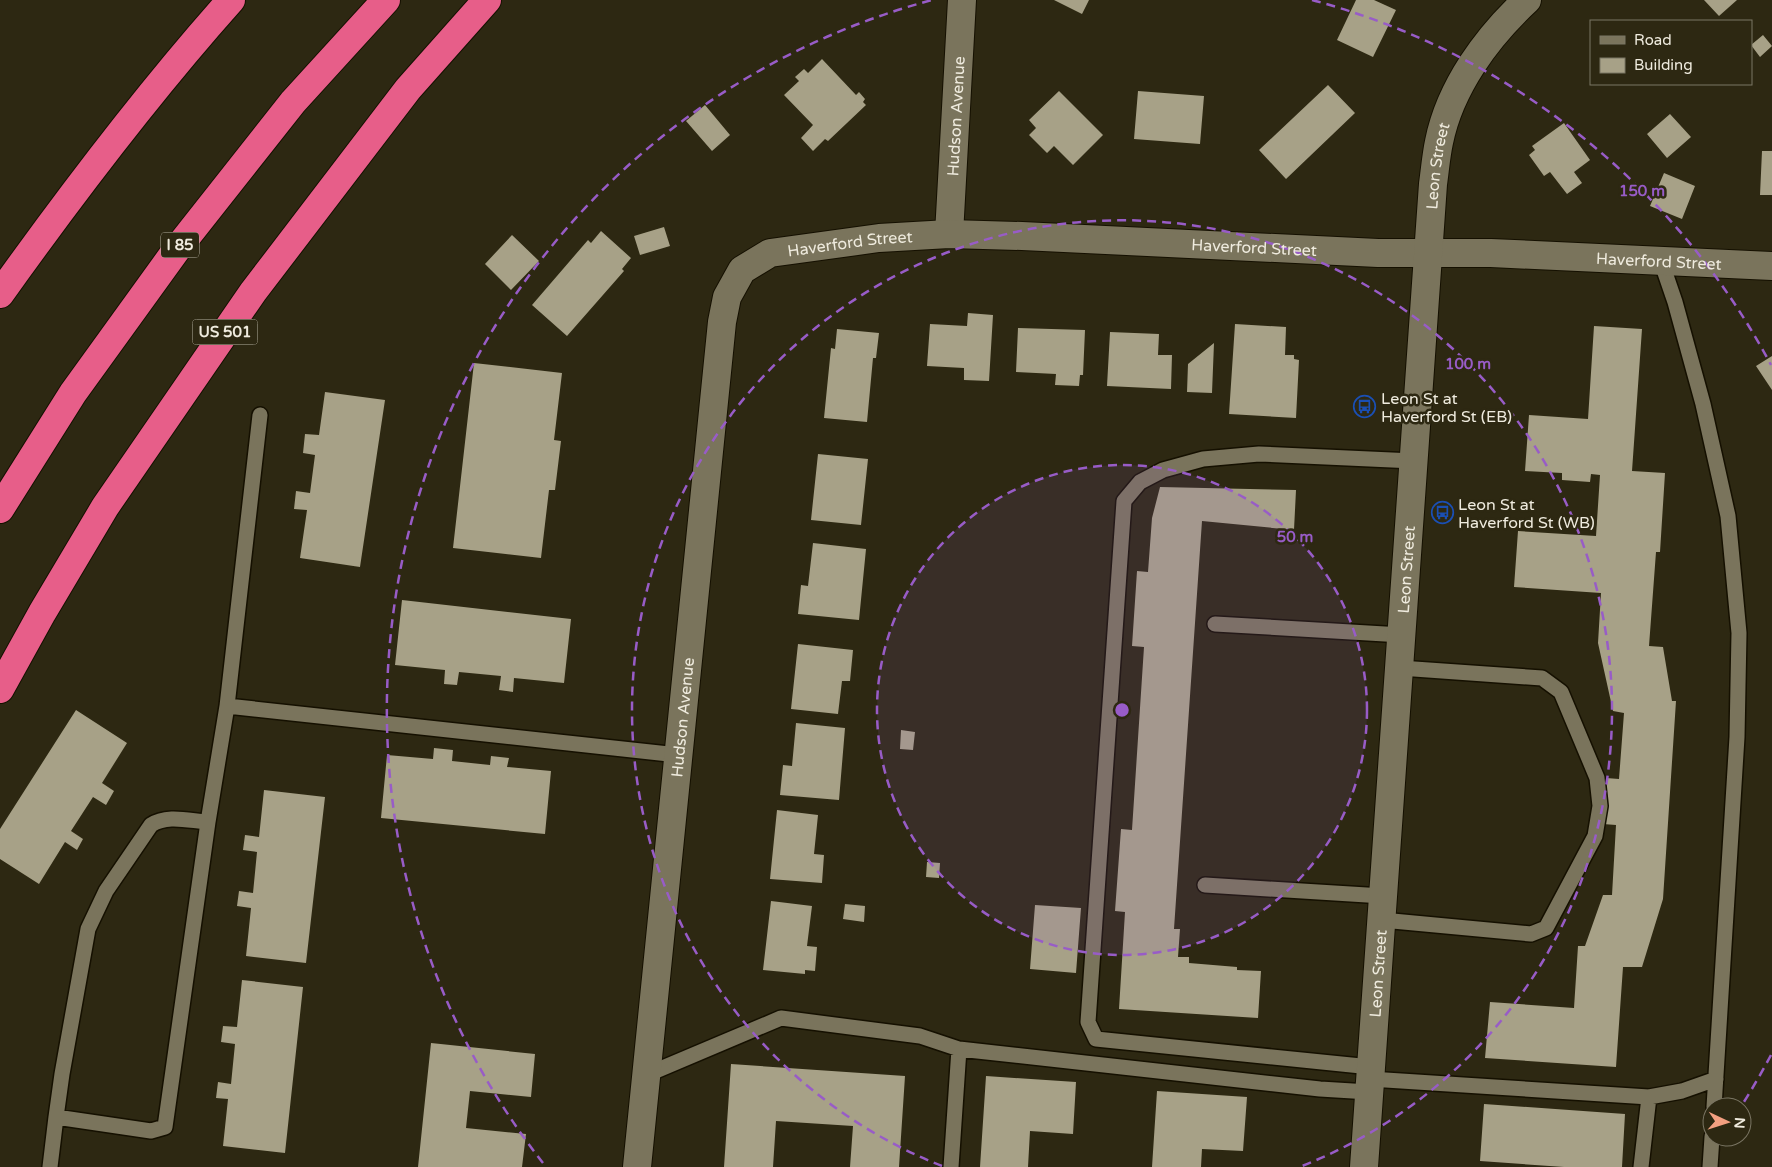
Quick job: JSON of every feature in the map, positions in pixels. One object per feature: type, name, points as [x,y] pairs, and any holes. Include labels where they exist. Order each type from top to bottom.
[{"type":"highway","points":[[0,294],[63,206],[178,60],[232,0]]},
{"type":"highway","name":"I 85","points":[[0,509],[73,393],[177,249],[293,102],[386,0]]},
{"type":"highway","name":"US 501","points":[[0,688],[104,507],[253,292],[408,89],[486,0]]},
{"type":"street","name":"Hudson Avenue","points":[[949,234],[962,0]]},
{"type":"street","name":"Leon Street","points":[[1364,1167],[1433,184],[1438,149],[1450,108],[1465,75],[1508,18],[1527,0]]},
{"type":"street","name":"Haverford Street","points":[[742,270],[770,252],[879,238],[949,234],[1378,254],[1491,253],[1772,266]]},
{"type":"street","name":"Hudson Avenue","points":[[637,1167],[722,322],[727,297],[742,270]]},
{"type":"lane","points":[[1661,261],[1675,302],[1703,404],[1728,516],[1739,633],[1737,738],[1715,1097]]},
{"type":"lane","points":[[56,1116],[152,1131],[165,1127],[208,822],[228,706],[260,415]]},
{"type":"lane","points":[[1414,461],[1259,454],[1203,459],[1163,470],[1140,482],[1124,501],[1088,1022],[1096,1039],[1370,1079],[1648,1097],[1682,1091],[1716,1079]]},
{"type":"lane","points":[[1215,624],[1402,635]]},
{"type":"lane","points":[[1205,884],[1383,908],[1531,934],[1546,928],[1595,836],[1600,806],[1597,778],[1561,692],[1542,678],[1400,668]]},
{"type":"lane","points":[[228,706],[678,755]]},
{"type":"lane","points":[[50,1167],[62,1074],[88,929],[106,891],[151,825],[157,821],[167,819],[208,822]]},
{"type":"lane","points":[[646,1075],[781,1018],[920,1036],[959,1049],[1310,1088],[1370,1079]]},
{"type":"lane","points":[[951,1167],[959,1049]]},
{"type":"lane","points":[[1640,1167],[1648,1097]]},
{"type":"lane","points":[[1710,1167],[1711,1147]]},
{"type":"building","points":[[1054,0],[1089,0],[1082,14]]},
{"type":"building","points":[[1356,0],[1374,0],[1396,10],[1373,57],[1337,40]]},
{"type":"building","points":[[1704,0],[1737,0],[1719,16]]},
{"type":"building","points":[[1763,35],[1772,46],[1760,57],[1752,44]]},
{"type":"building","points":[[822,59],[856,95],[859,92],[865,99],[863,102],[866,105],[828,141],[825,139],[813,151],[801,138],[813,125],[784,95],[799,81],[795,77],[804,69],[808,73]]},
{"type":"building","points":[[1328,85],[1355,113],[1286,179],[1259,150]]},
{"type":"building","points":[[1059,91],[1103,135],[1073,165],[1054,146],[1047,153],[1029,135],[1036,128],[1029,120]]},
{"type":"building","points":[[1138,91],[1204,96],[1200,144],[1134,139]]},
{"type":"building","points":[[705,105],[730,135],[712,151],[686,121]]},
{"type":"building","points":[[1670,114],[1691,137],[1667,158],[1647,134]]},
{"type":"building","points":[[1564,123],[1590,160],[1574,172],[1582,183],[1567,194],[1550,172],[1544,176],[1529,155],[1535,150],[1532,146]]},
{"type":"building","points":[[1762,151],[1772,151],[1772,195],[1760,195]]},
{"type":"building","points":[[1664,173],[1695,186],[1682,219],[1650,206]]},
{"type":"building","points":[[664,227],[670,246],[640,255],[634,236]]},
{"type":"building","points":[[601,231],[631,258],[622,269],[624,271],[567,336],[532,305],[588,240],[591,243]]},
{"type":"building","points":[[512,235],[539,261],[511,290],[485,264]]},
{"type":"building","points":[[968,313],[993,315],[989,381],[964,380],[964,368],[927,366],[930,324],[967,326]]},
{"type":"building","points":[[1235,324],[1286,327],[1285,355],[1294,355],[1294,359],[1299,360],[1296,418],[1229,414]]},
{"type":"building","points":[[1594,326],[1642,329],[1632,471],[1665,473],[1660,552],[1656,552],[1649,646],[1663,647],[1672,701],[1676,701],[1663,899],[1642,967],[1623,967],[1616,1067],[1485,1058],[1490,1002],[1574,1008],[1578,946],[1585,946],[1603,895],[1612,895],[1616,825],[1603,824],[1606,778],[1619,779],[1624,713],[1613,711],[1598,643],[1601,593],[1514,587],[1518,531],[1596,536],[1600,475],[1591,474],[1590,482],[1562,480],[1562,473],[1525,471],[1529,415],[1588,419]]},
{"type":"building","points":[[1018,328],[1085,330],[1083,375],[1080,375],[1079,386],[1055,385],[1056,374],[1016,372]]},
{"type":"building","points":[[837,329],[879,333],[876,358],[873,358],[867,422],[824,418],[831,348],[835,349]]},
{"type":"building","points":[[1110,332],[1159,334],[1158,355],[1172,355],[1171,389],[1107,386]]},
{"type":"building","points":[[1214,343],[1212,393],[1187,392],[1188,364]]},
{"type":"building","points":[[1772,356],[1772,390],[1756,366]]},
{"type":"building","points":[[474,363],[562,373],[554,440],[561,441],[555,490],[549,490],[541,558],[453,548]]},
{"type":"building","points":[[325,392],[385,400],[360,567],[300,558],[307,510],[294,509],[296,491],[310,493],[315,455],[303,453],[305,434],[319,435]]},
{"type":"building","points":[[818,454],[868,459],[861,525],[811,520]]},
{"type":"building","points":[[1160,487],[1296,490],[1294,530],[1202,521],[1174,929],[1180,929],[1178,957],[1189,957],[1189,963],[1237,967],[1237,970],[1261,971],[1258,1018],[1119,1009],[1125,912],[1115,911],[1121,829],[1132,830],[1144,647],[1132,646],[1137,571],[1148,572],[1152,518]]},
{"type":"building","points":[[813,543],[866,549],[859,620],[798,614],[801,585],[808,586]]},
{"type":"building","points":[[402,600],[571,619],[564,683],[514,678],[513,692],[499,690],[501,676],[459,672],[457,685],[444,684],[445,670],[395,665]]},
{"type":"building","points":[[798,644],[853,650],[850,681],[842,681],[838,714],[791,709]]},
{"type":"building","points":[[76,710],[127,743],[102,783],[114,791],[106,805],[93,797],[71,831],[83,839],[77,850],[65,842],[39,884],[0,859],[0,829]]},
{"type":"building","points":[[796,723],[845,728],[839,800],[780,795],[783,765],[792,766]]},
{"type":"building","points":[[901,730],[915,732],[913,750],[900,749]]},
{"type":"building","points":[[434,748],[453,750],[452,761],[490,765],[491,756],[509,758],[507,767],[551,771],[545,834],[381,818],[387,755],[433,759]]},
{"type":"building","points":[[264,790],[325,797],[306,963],[246,956],[251,908],[237,906],[239,891],[253,893],[257,852],[243,850],[245,835],[259,837]]},
{"type":"building","points":[[777,810],[818,815],[814,854],[824,855],[822,883],[770,879]]},
{"type":"building","points":[[927,862],[940,863],[939,878],[926,877]]},
{"type":"building","points":[[771,901],[812,906],[807,946],[817,947],[815,971],[805,970],[805,974],[763,970]]},
{"type":"building","points":[[845,904],[865,906],[864,922],[843,919]]},
{"type":"building","points":[[1035,905],[1081,908],[1076,973],[1030,969]]},
{"type":"building","points":[[242,980],[303,987],[285,1153],[223,1146],[228,1099],[216,1098],[218,1082],[231,1084],[235,1044],[221,1042],[223,1026],[237,1027]]},
{"type":"building","points":[[431,1043],[535,1054],[531,1097],[470,1091],[466,1128],[526,1134],[522,1167],[418,1167]]},
{"type":"building","points":[[731,1064],[905,1076],[899,1167],[850,1167],[853,1126],[776,1121],[773,1167],[724,1167]]},
{"type":"building","points":[[986,1076],[1076,1082],[1073,1134],[1030,1131],[1028,1167],[980,1167]]},
{"type":"building","points":[[1157,1091],[1247,1097],[1243,1151],[1202,1149],[1201,1167],[1152,1167]]},
{"type":"building","points":[[1484,1104],[1625,1114],[1622,1167],[1564,1167],[1480,1161]]},
{"type":"place","name":"Leon St at Haverford St (EB)","points":[[1365,407]]},
{"type":"place","name":"Leon St at Haverford St (WB)","points":[[1442,513]]}]
